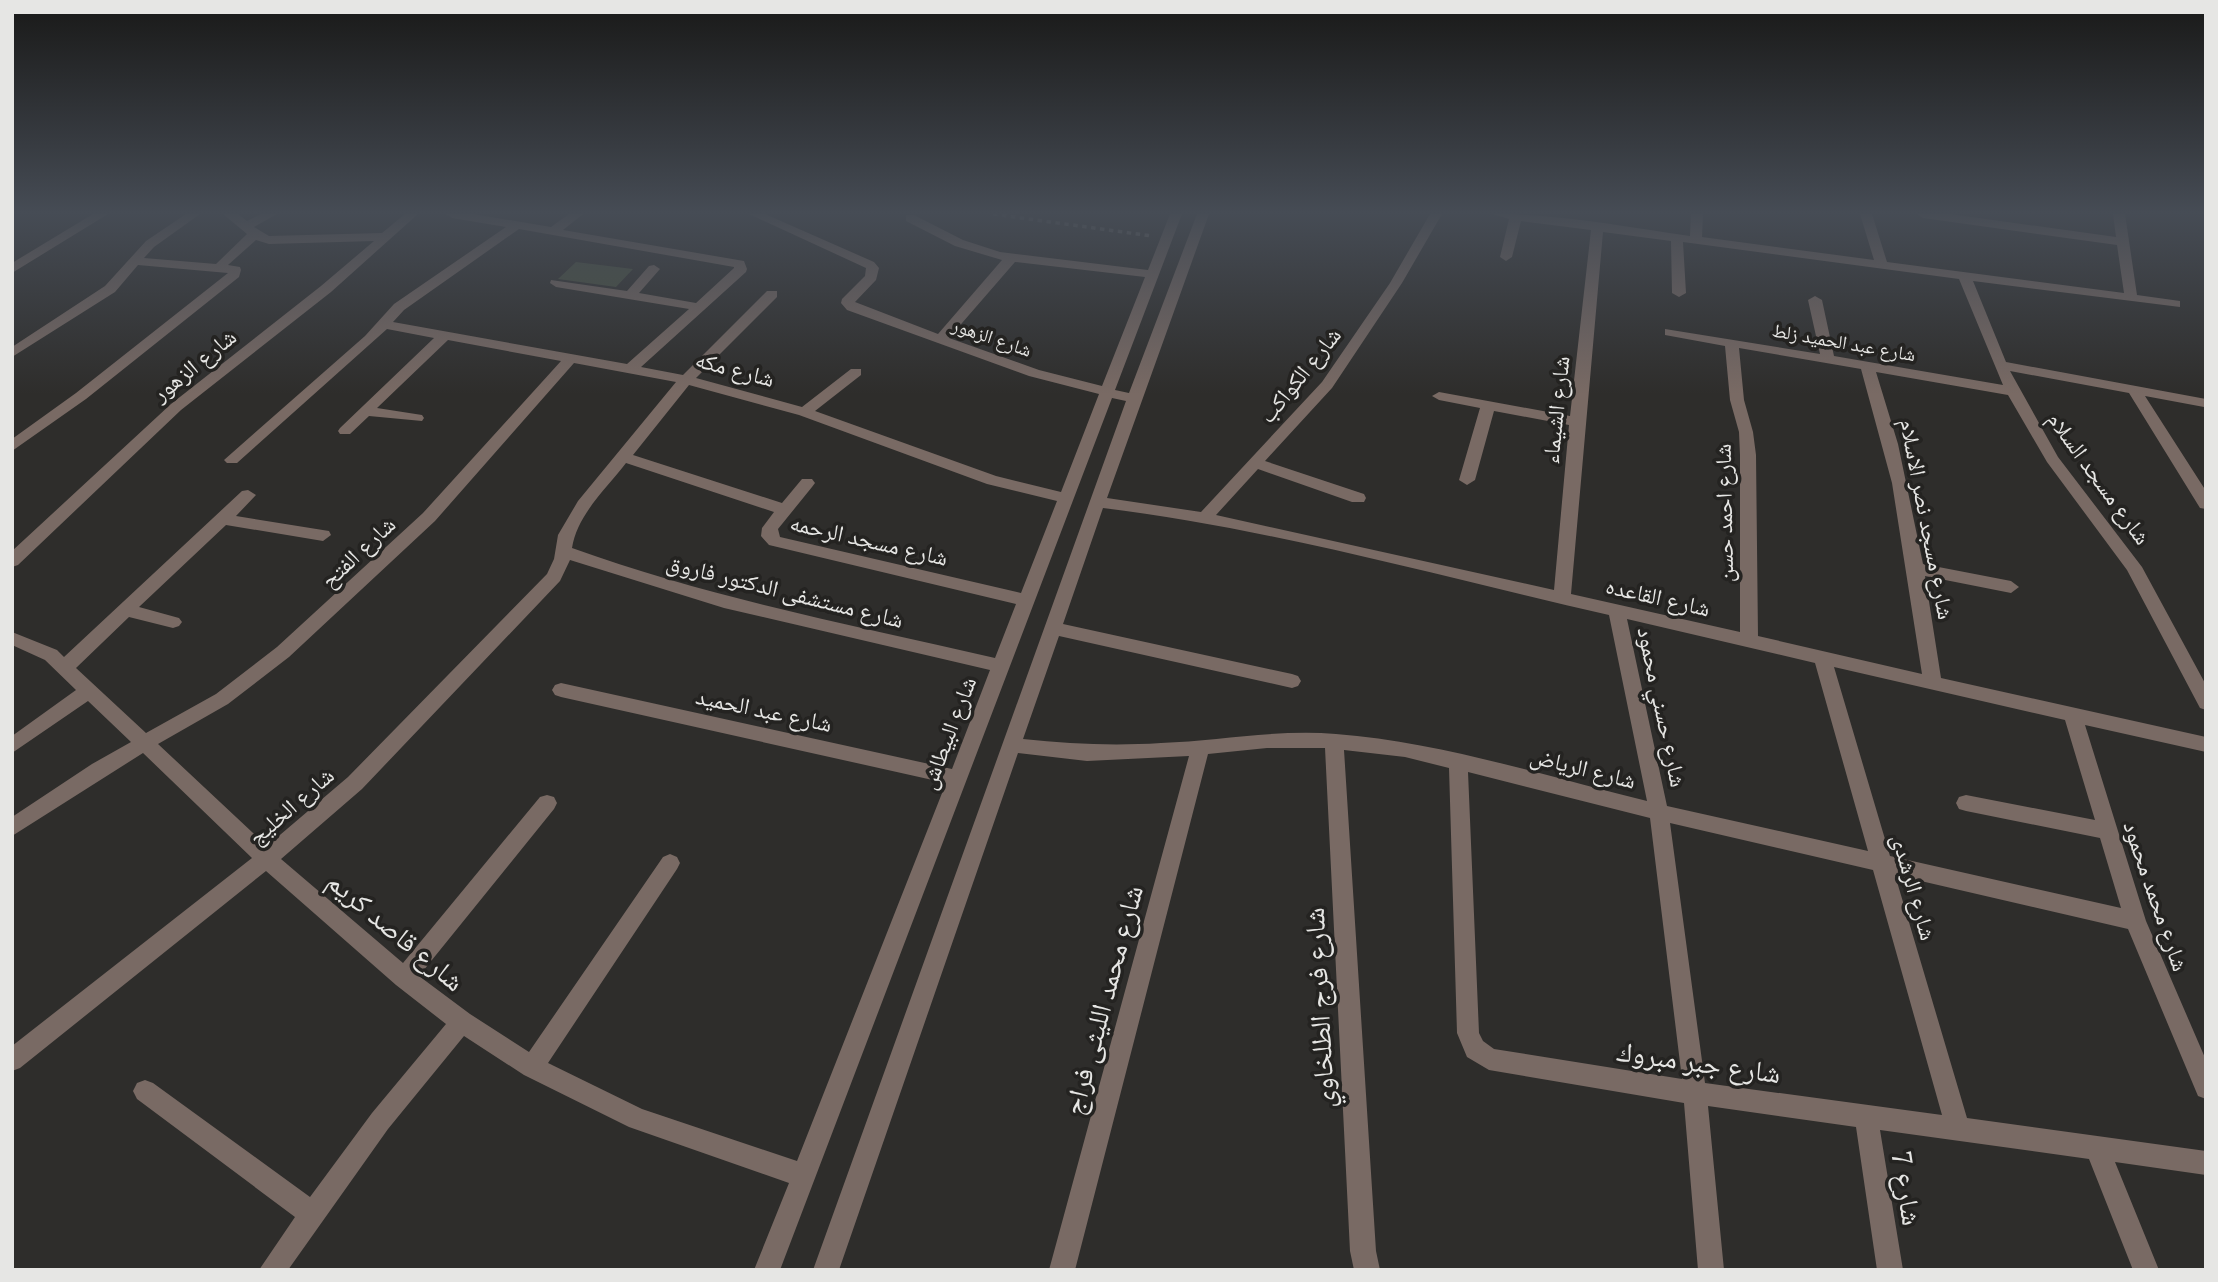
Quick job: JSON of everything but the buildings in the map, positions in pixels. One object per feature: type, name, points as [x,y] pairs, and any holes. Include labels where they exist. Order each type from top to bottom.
[{"type":"street","points":[[12,353],[110,289],[124,274]]},
{"type":"street","points":[[12,446],[91,388],[234,274]]},
{"type":"street","name":"شارع الزهور","points":[[12,561],[176,407],[343,274]]},
{"type":"street","points":[[232,460],[370,339],[382,324],[410,299],[447,274]]},
{"type":"street","points":[[629,295],[649,274]]},
{"type":"street","points":[[630,369],[735,274]]},
{"type":"street","name":"شارع الزهور","points":[[872,274],[849,299],[850,305],[1034,373],[1134,399]]},
{"type":"street","points":[[940,340],[998,274]]},
{"type":"street","name":"شارع البيطاش","points":[[766,1270],[1153,274]]},
{"type":"street","points":[[826,1270],[1052,628],[1181,274]]},
{"type":"street","name":"شارع الكواكب","points":[[1205,517],[1334,375],[1401,274]]},
{"type":"street","name":"شارع الشيماء","points":[[1562,598],[1593,274]]},
{"type":"street","points":[[1678,274],[1679,293]]},
{"type":"street","points":[[1954,274],[2175,304]]},
{"type":"street","points":[[2128,274],[2131,298]]},
{"type":"street","name":"شارع مسجد السلام","points":[[1964,275],[2012,391],[2053,459],[2134,567],[2206,703]]},
{"type":"street","points":[[556,283],[699,307]]},
{"type":"street","name":"شارع الخليج","points":[[12,1059],[268,860],[355,783],[545,587],[559,568],[573,519],[686,380],[736,327],[772,294]]},
{"type":"street","points":[[1815,300],[1828,359]]},
{"type":"street","name":"شارع مكه","points":[[382,324],[686,380],[804,412],[992,480],[1066,498]]},
{"type":"street","name":"شارع عبد الحميد زلط","points":[[1670,332],[2012,391]]},
{"type":"street","points":[[345,431],[445,335]]},
{"type":"street","name":"شارع احمد حسن","points":[[1732,342],[1737,400],[1746,432],[1748,455],[1749,642]]},
{"type":"street","name":"شارع الفتح","points":[[12,828],[54,798],[222,699],[283,652],[429,517],[571,358]]},
{"type":"street","points":[[2000,365],[2204,403]]},
{"type":"street","name":"شارع مسجد نصر الاسلام","points":[[1867,366],[1888,426],[1899,469],[1933,684]]},
{"type":"street","points":[[804,412],[856,372]]},
{"type":"street","points":[[2133,389],[2206,505]]},
{"type":"street","points":[[1439,396],[1577,422]]},
{"type":"street","points":[[1467,480],[1488,405]]},
{"type":"street","points":[[366,411],[417,418]]},
{"type":"street","points":[[623,457],[785,510]]},
{"type":"street","points":[[1256,463],[1359,498]]},
{"type":"street","name":"شارع مسجد الرحمه","points":[[807,483],[769,532],[775,541],[1025,600]]},
{"type":"street","points":[[65,667],[248,495]]},
{"type":"street","name":"شارع القاعده","points":[[1098,502],[1205,517],[2206,746]]},
{"type":"street","points":[[222,519],[323,535]]},
{"type":"street","name":"شارع مستشفى الدكتور فاروق","points":[[562,551],[631,575],[708,597],[1001,666]]},
{"type":"street","points":[[1915,568],[2011,587]]},
{"type":"street","points":[[125,610],[173,622]]},
{"type":"street","name":"شارع حسني محمود","points":[[1617,612],[1659,813],[1695,1093],[1711,1270]]},
{"type":"street","points":[[1052,628],[1292,681]]},
{"type":"street","name":"شارع قاصد كريم","points":[[12,638],[34,646],[65,667],[268,860],[404,978],[462,1022],[532,1068],[637,1119],[803,1175]]},
{"type":"street","name":"شارع الرشدى","points":[[1823,659],[1958,1129]]},
{"type":"street","points":[[12,746],[89,690]]},
{"type":"street","name":"شارع عبد الحميد","points":[[561,691],[957,778]]},
{"type":"street","name":"شارع محمد محمود","points":[[2073,715],[2135,921],[2205,1085]]},
{"type":"street","name":"شارع الرياض","points":[[1012,745],[1061,751],[1125,753],[1267,740],[1334,741],[1405,749],[1659,813],[2135,921]]},
{"type":"street","name":"شارع فرج الطلخاوي","points":[[1334,741],[1363,1241],[1367,1270]]},
{"type":"street","name":"شارع محمد الليثى فراج","points":[[1062,1270],[1201,746]]},
{"type":"street","name":"شارع جبر مبروك","points":[[1458,761],[1468,1033],[1475,1049],[1481,1055],[1498,1062],[1695,1093],[2206,1163]]},
{"type":"street","points":[[404,978],[547,803]]},
{"type":"street","points":[[1966,803],[2107,831]]},
{"type":"street","points":[[532,1068],[670,863]]},
{"type":"street","points":[[272,1270],[380,1121],[462,1022]]},
{"type":"street","points":[[145,1091],[312,1213]]},
{"type":"street","name":"شارع 7","points":[[1866,1116],[1890,1270]]},
{"type":"street","points":[[2096,1146],[2146,1270]]},
{"type":"green space","points":[[563,274],[628,274],[616,287],[558,279]]}]
